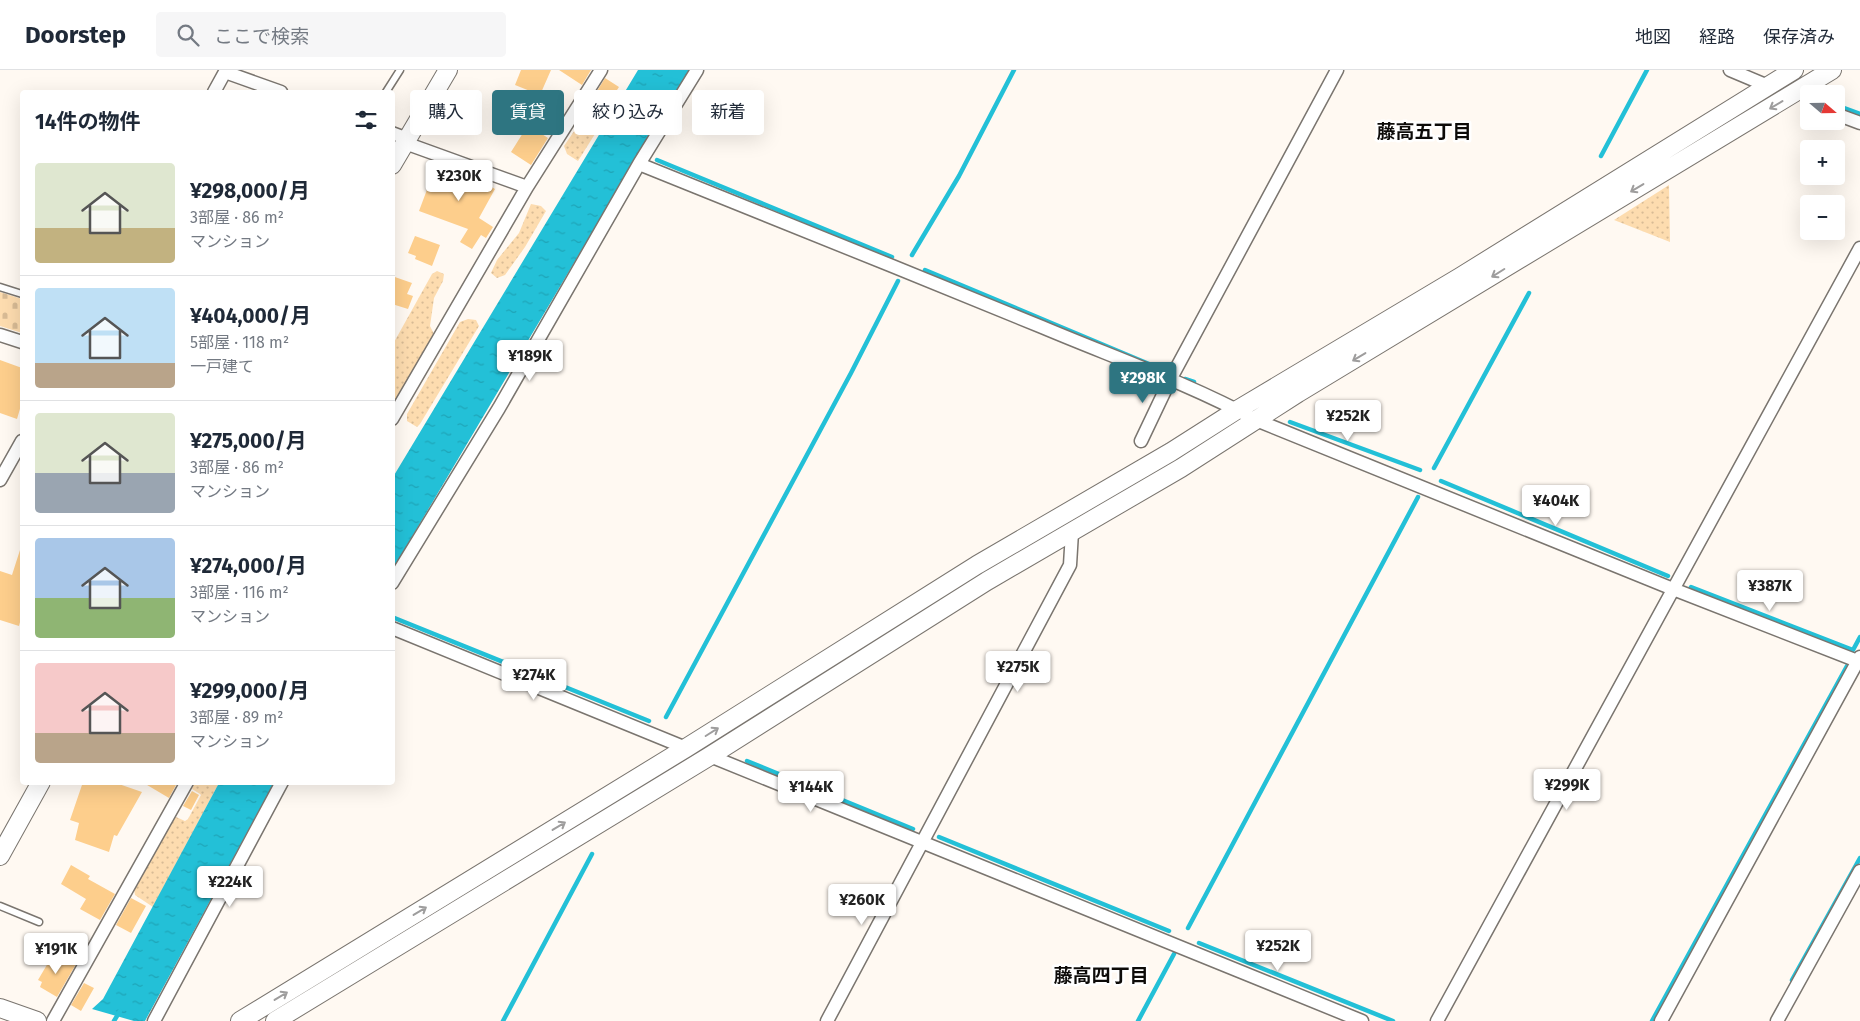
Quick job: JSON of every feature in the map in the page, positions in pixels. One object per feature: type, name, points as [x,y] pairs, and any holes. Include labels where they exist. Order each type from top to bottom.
[{"type":"street","points":[[395,157],[402,138],[448,70]]},
{"type":"street","points":[[395,414],[527,187],[601,70]]},
{"type":"street","points":[[395,578],[499,408],[639,164],[697,70]]},
{"type":"street","points":[[1141,441],[1170,380],[1337,70]]},
{"type":"street","points":[[1730,70],[1748,73],[1768,86]]},
{"type":"street","points":[[240,1021],[686,748],[977,565],[1171,452],[1237,410],[1460,277],[1794,70]]},
{"type":"street","points":[[1814,85],[1832,70]]},
{"type":"street","points":[[215,90],[225,72],[275,90]]},
{"type":"street","points":[[275,1021],[710,756],[987,581],[1181,468],[1256,420],[1800,96]]},
{"type":"street","points":[[1845,117],[1860,123]]},
{"type":"street","points":[[402,138],[527,187]]},
{"type":"street","points":[[639,164],[905,270],[1170,380],[1256,420],[1673,589],[1859,660],[1661,1021]]},
{"type":"street","points":[[1437,1021],[1860,248]]},
{"type":"street","points":[[0,335],[20,341]]},
{"type":"street","points":[[0,480],[20,445]]},
{"type":"street","points":[[827,1021],[1070,565],[1072,532]]},
{"type":"street","points":[[395,629],[686,748]]},
{"type":"street","points":[[710,756],[922,844],[1362,1021]]},
{"type":"street","points":[[0,856],[39,785]]},
{"type":"street","points":[[54,1021],[184,785]]},
{"type":"street","points":[[154,1021],[280,785]]},
{"type":"street","points":[[1777,1021],[1860,872]]},
{"type":"street","points":[[0,1008],[37,1021]]},
{"type":"lane","points":[[387,90],[400,70]]},
{"type":"lane","points":[[0,287],[20,293]]},
{"type":"lane","points":[[0,906],[39,922]]},
{"type":"green space","points":[[574,131],[574,135],[594,135],[578,161],[567,154],[564,146]]},
{"type":"green space","points":[[1669,185],[1670,242],[1614,220]]},
{"type":"green space","points":[[531,204],[541,206],[546,211],[525,247],[505,275],[497,278],[491,273],[497,260],[519,233]]},
{"type":"green space","points":[[437,271],[444,274],[443,281],[434,298],[430,326],[435,336],[395,406],[395,340],[432,274]]},
{"type":"green space","points":[[0,292],[20,298],[20,332],[0,326]]},
{"type":"green space","points":[[468,319],[476,320],[479,326],[417,427],[407,421],[407,414],[460,322]]},
{"type":"green space","points":[[193,785],[218,785],[153,907],[135,895],[134,889],[174,818],[185,821],[188,819],[201,795],[192,789]]},
{"type":"water","points":[[638,70],[690,70],[678,90],[626,90]]},
{"type":"water","points":[[599,135],[650,135],[639,153],[395,566],[395,474]]},
{"type":"water","points":[[218,785],[273,785],[145,1021],[134,1021],[92,1009],[103,999]]},
{"type":"building","points":[[521,70],[551,70],[542,90],[528,90],[515,85]]},
{"type":"building","points":[[559,70],[591,70],[582,85]]},
{"type":"building","points":[[605,78],[619,87],[617,90],[598,90]]},
{"type":"building","points":[[522,135],[543,135],[548,138],[531,165],[511,152]]},
{"type":"building","points":[[437,163],[479,179],[495,189],[479,218],[493,227],[486,238],[481,235],[472,249],[460,242],[468,229],[419,211]]},
{"type":"building","points":[[415,236],[440,245],[432,266],[415,259],[416,256],[408,253]]},
{"type":"building","points":[[395,277],[412,283],[407,294],[413,296],[408,309],[395,305]]},
{"type":"building","points":[[0,360],[20,367],[20,409],[17,419],[0,413]]},
{"type":"building","points":[[20,550],[19,626],[0,620],[0,571],[12,575]]},
{"type":"building","points":[[82,785],[122,785],[142,792],[117,836],[114,835],[109,852],[75,840],[79,823],[70,820]]},
{"type":"building","points":[[147,785],[176,785],[169,798]]},
{"type":"building","points":[[192,791],[199,795],[191,810],[183,806]]},
{"type":"building","points":[[71,865],[90,876],[88,879],[115,894],[100,920],[80,909],[86,899],[61,884]]},
{"type":"building","points":[[131,898],[146,906],[131,933],[116,925]]},
{"type":"building","points":[[58,954],[76,964],[57,997],[40,987],[42,982],[38,980],[48,963],[52,965]]},
{"type":"building","points":[[84,983],[94,988],[81,1011],[71,1005]]},
{"type":"waterway","points":[[912,255],[959,176],[1014,70]]},
{"type":"waterway","points":[[1601,156],[1647,70]]},
{"type":"waterway","points":[[1845,108],[1860,114]]},
{"type":"waterway","points":[[657,160],[892,257]]},
{"type":"waterway","points":[[925,270],[1149,364]]},
{"type":"waterway","points":[[666,717],[851,373],[898,281]]},
{"type":"waterway","points":[[1434,468],[1529,293]]},
{"type":"waterway","points":[[1185,379],[1194,382]]},
{"type":"waterway","points":[[1290,422],[1420,470]]},
{"type":"waterway","points":[[1441,481],[1668,576]]},
{"type":"waterway","points":[[1188,928],[1418,497]]},
{"type":"waterway","points":[[1691,587],[1853,650],[1860,637]]},
{"type":"waterway","points":[[395,618],[649,721]]},
{"type":"waterway","points":[[1652,1021],[1847,666]]},
{"type":"waterway","points":[[747,761],[913,829]]},
{"type":"waterway","points":[[939,837],[1169,931]]},
{"type":"waterway","points":[[503,1021],[592,854]]},
{"type":"waterway","points":[[1792,980],[1860,858]]},
{"type":"waterway","points":[[1199,943],[1393,1021]]},
{"type":"waterway","points":[[1138,1021],[1174,954]]},
{"type":"waterway","points":[[114,1021],[120,1011]]},
{"type":"district","name":"藤高五丁目","points":[[1424,131]]},
{"type":"district","name":"藤高四丁目","points":[[1101,975]]}]
